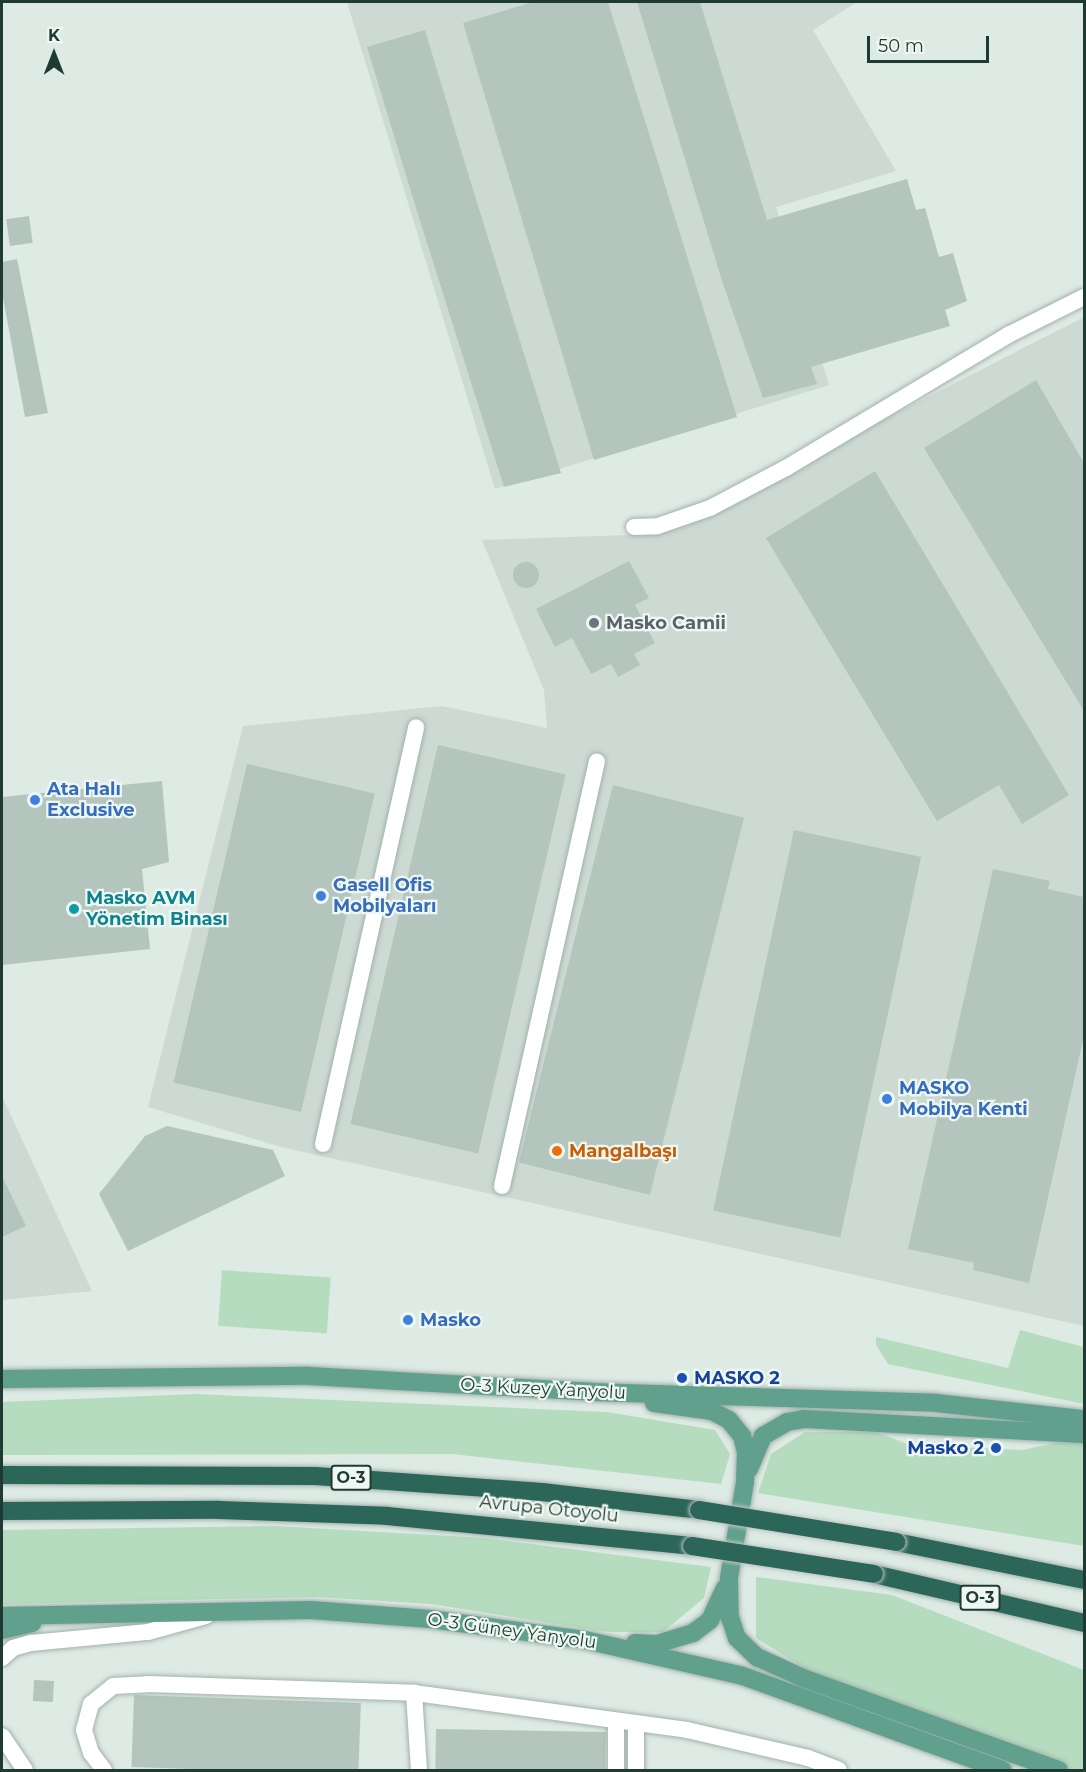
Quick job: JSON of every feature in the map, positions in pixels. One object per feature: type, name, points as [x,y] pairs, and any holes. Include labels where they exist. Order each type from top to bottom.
[{"type":"highway","name":"Avrupa Otoyolu","points":[[2,1474],[315,1476],[520,1490],[699,1510],[896,1542],[1084,1580]]},
{"type":"highway","name":"Avrupa Otoyolu","points":[[2,1511],[219,1510],[376,1515],[692,1546],[874,1574],[1084,1623]]},
{"type":"main road","name":"O-3 Kuzey Yanyolu","points":[[2,1378],[309,1376],[593,1392],[936,1403],[1084,1419]]},
{"type":"main road","points":[[593,1392],[712,1411],[729,1420],[742,1436],[746,1452],[745,1482],[729,1578],[730,1617],[737,1638],[758,1657],[803,1678],[1059,1770]]},
{"type":"main road","points":[[745,1482],[764,1436],[787,1422],[804,1419],[1084,1434]]},
{"type":"main road","points":[[585,1640],[657,1644],[693,1633],[710,1620],[729,1578]]},
{"type":"main road","name":"O-3 Güney Yanyolu","points":[[2,1616],[323,1611],[430,1619],[585,1640],[743,1676],[1002,1770]]},
{"type":"main road","points":[[2,1629],[60,1615]]},
{"type":"street","points":[[634,527],[658,526],[710,508],[786,468],[1008,335],[1084,297]]},
{"type":"street","points":[[322,1144],[416,727]]},
{"type":"street","points":[[502,1186],[597,761]]},
{"type":"street","points":[[2,1658],[13,1648],[31,1643],[148,1632],[221,1612]]},
{"type":"street","points":[[104,1770],[91,1753],[84,1730],[91,1704],[113,1686],[148,1684],[414,1693],[687,1730],[808,1758],[839,1770]]},
{"type":"street","points":[[414,1693],[419,1770]]},
{"type":"street","points":[[615,1770],[616,1721]]},
{"type":"street","points":[[636,1723],[636,1770]]},
{"type":"street","points":[[2,1736],[25,1770]]},
{"type":"shaded area","points":[[347,2],[857,2],[813,30],[896,171],[776,207],[829,385],[495,489]]},
{"type":"shaded area","name":"MASKO Mobilya Kenti","points":[[1084,317],[1084,1326],[281,1147],[148,1107],[243,726],[442,706],[547,728],[544,690],[482,540],[660,534]]},
{"type":"shaded area","points":[[2,1096],[92,1291],[2,1300]]},
{"type":"green space","points":[[222,1270],[331,1278],[327,1333],[218,1326]]},
{"type":"green space","points":[[1020,1330],[1084,1347],[1084,1404],[888,1364],[876,1345],[876,1337],[1008,1368]]},
{"type":"green space","points":[[196,1394],[607,1412],[715,1430],[730,1454],[721,1484],[452,1454],[2,1455],[2,1402]]},
{"type":"green space","points":[[805,1432],[876,1432],[910,1445],[1022,1450],[1060,1442],[1084,1442],[1084,1546],[758,1493],[771,1454]]},
{"type":"green space","points":[[275,1526],[484,1538],[711,1567],[704,1598],[663,1632],[608,1632],[431,1604],[317,1597],[2,1604],[2,1530]]},
{"type":"green space","points":[[756,1577],[892,1595],[1084,1670],[1084,1770],[1063,1770],[809,1671],[756,1638]]},
{"type":"building","points":[[533,2],[608,2],[737,417],[594,460],[463,23]]},
{"type":"building","points":[[637,2],[700,2],[767,220],[907,179],[916,210],[925,208],[939,257],[953,253],[967,301],[945,310],[950,326],[811,367],[817,384],[763,398],[723,284]]},
{"type":"building","points":[[425,30],[561,473],[504,487],[367,47]]},
{"type":"building","points":[[29,216],[33,243],[10,246],[6,219]]},
{"type":"building","points":[[17,259],[48,413],[25,417],[2,292],[2,262]]},
{"type":"building","points":[[1036,380],[1084,463],[1084,711],[924,448]]},
{"type":"building","points":[[875,471],[1069,795],[1022,824],[999,785],[937,821],[766,538]]},
{"type":"building","name":"Masko Camii","points":[[629,561],[649,598],[635,605],[655,643],[634,654],[640,665],[618,677],[611,664],[591,674],[572,638],[555,647],[536,609]]},
{"type":"building","points":[[526,562],[535,566],[539,575],[535,584],[526,588],[517,584],[513,575],[517,566]]},
{"type":"building","points":[[438,745],[566,774],[478,1153],[350,1124]]},
{"type":"building","points":[[247,764],[375,793],[301,1112],[173,1083]]},
{"type":"building","name":"Masko AVM Yönetim Binası","points":[[162,781],[169,862],[142,869],[150,949],[2,965],[2,797]]},
{"type":"building","points":[[613,785],[744,818],[650,1195],[519,1162]]},
{"type":"building","points":[[794,830],[921,857],[840,1238],[713,1210]]},
{"type":"building","points":[[993,869],[1050,881],[1048,889],[1084,897],[1084,1035],[1029,1283],[973,1270],[974,1263],[908,1249]]},
{"type":"building","points":[[167,1126],[273,1150],[285,1176],[128,1251],[99,1194],[145,1136]]},
{"type":"building","points":[[2,1176],[26,1226],[2,1237]]},
{"type":"building","points":[[34,1680],[54,1681],[53,1702],[33,1701]]},
{"type":"building","points":[[134,1695],[361,1703],[359,1770],[219,1770],[131,1767]]},
{"type":"building","points":[[436,1729],[606,1732],[605,1770],[435,1770]]},
{"type":"place","name":"Masko Camii","points":[[594,623]]},
{"type":"place","name":"Ata Halı Exclusive","points":[[35,800]]},
{"type":"place","name":"Gasell Ofis Mobilyaları","points":[[321,896]]},
{"type":"place","name":"Masko AVM Yönetim Binası","points":[[74,909]]},
{"type":"place","name":"MASKO Mobilya Kenti","points":[[887,1099]]},
{"type":"place","name":"Mangalbaşı","points":[[557,1151]]},
{"type":"place","name":"Masko","points":[[408,1320]]},
{"type":"place","name":"MASKO 2","points":[[682,1378]]},
{"type":"place","name":"Masko 2","points":[[996,1448]]}]
